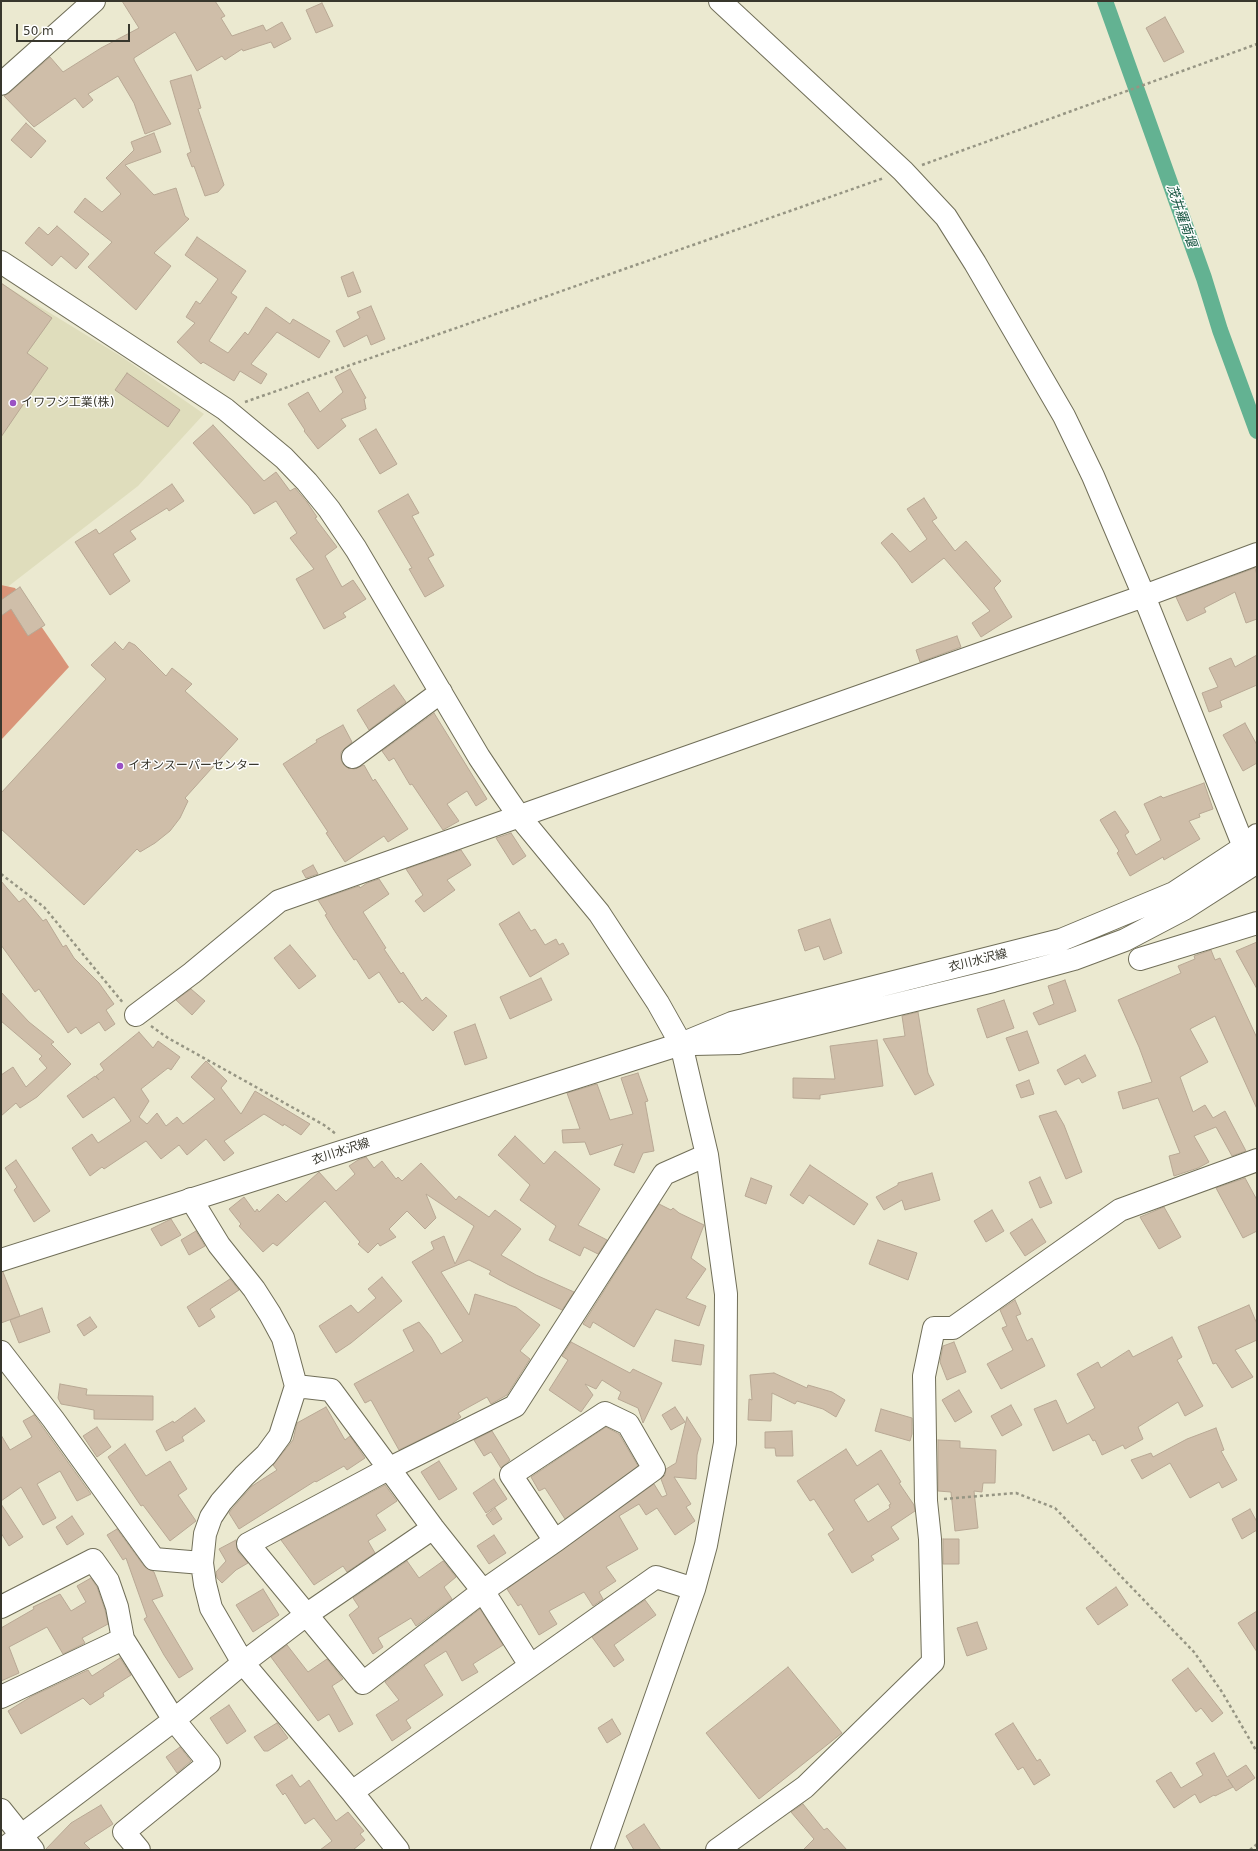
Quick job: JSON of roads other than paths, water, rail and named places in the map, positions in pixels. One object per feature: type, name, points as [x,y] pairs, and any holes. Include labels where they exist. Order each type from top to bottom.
[{"type":"street","points":[[1,84],[94,1]]},
{"type":"street","points":[[720,1],[903,171],[946,217],[975,263],[1064,416],[1093,476],[1254,856]]},
{"type":"street","points":[[1,262],[225,409],[284,458],[307,482],[329,509],[356,549],[479,757],[519,816],[599,913],[658,1003],[681,1044],[708,1155],[726,1294],[725,1443],[706,1545],[694,1589],[602,1850]]},
{"type":"street","points":[[136,1015],[192,973],[279,901],[1144,596],[1257,554]]},
{"type":"street","points":[[353,757],[441,692]]},
{"type":"street","name":"衣川水沢線","points":[[1,1260],[681,1044],[732,1023],[1061,940],[1174,893],[1254,856]]},
{"type":"street","points":[[1140,959],[1257,923]]},
{"type":"street","points":[[555,1541],[511,1475],[605,1413],[628,1424],[654,1469],[555,1541],[483,1591],[362,1683],[248,1544],[390,1468],[515,1406],[664,1174],[708,1155]]},
{"type":"street","points":[[717,1850],[805,1787],[933,1662],[930,1539],[926,1501],[924,1376],[934,1328],[954,1328],[1120,1210],[1255,1166]]},
{"type":"street","points":[[192,1199],[219,1245],[254,1289],[270,1314],[283,1338],[296,1386],[280,1436],[266,1455],[244,1476],[221,1502],[211,1517],[205,1534],[202,1563],[211,1608],[243,1663],[352,1792],[398,1850]]},
{"type":"street","points":[[1,1352],[53,1419],[154,1560],[202,1563]]},
{"type":"street","points":[[296,1386],[331,1390],[433,1528],[483,1591],[530,1665]]},
{"type":"street","points":[[2,1850],[27,1842],[243,1663],[306,1615],[433,1528]]},
{"type":"street","points":[[1,1607],[93,1560],[108,1581],[117,1607],[123,1639],[174,1720],[209,1763],[124,1832],[139,1850]]},
{"type":"street","points":[[352,1792],[656,1577],[694,1589]]},
{"type":"street","points":[[1,1697],[123,1639]]},
{"type":"street","points":[[1,1810],[27,1842]]},
{"type":"waterway","name":"茂井羅南堰","points":[[1105,1],[1204,278],[1220,330],[1257,431]]},
{"type":"place","name":"イワフジ工業(株)","points":[[13,403]]},
{"type":"place","name":"イオンスーパーセンター","points":[[120,766]]}]
